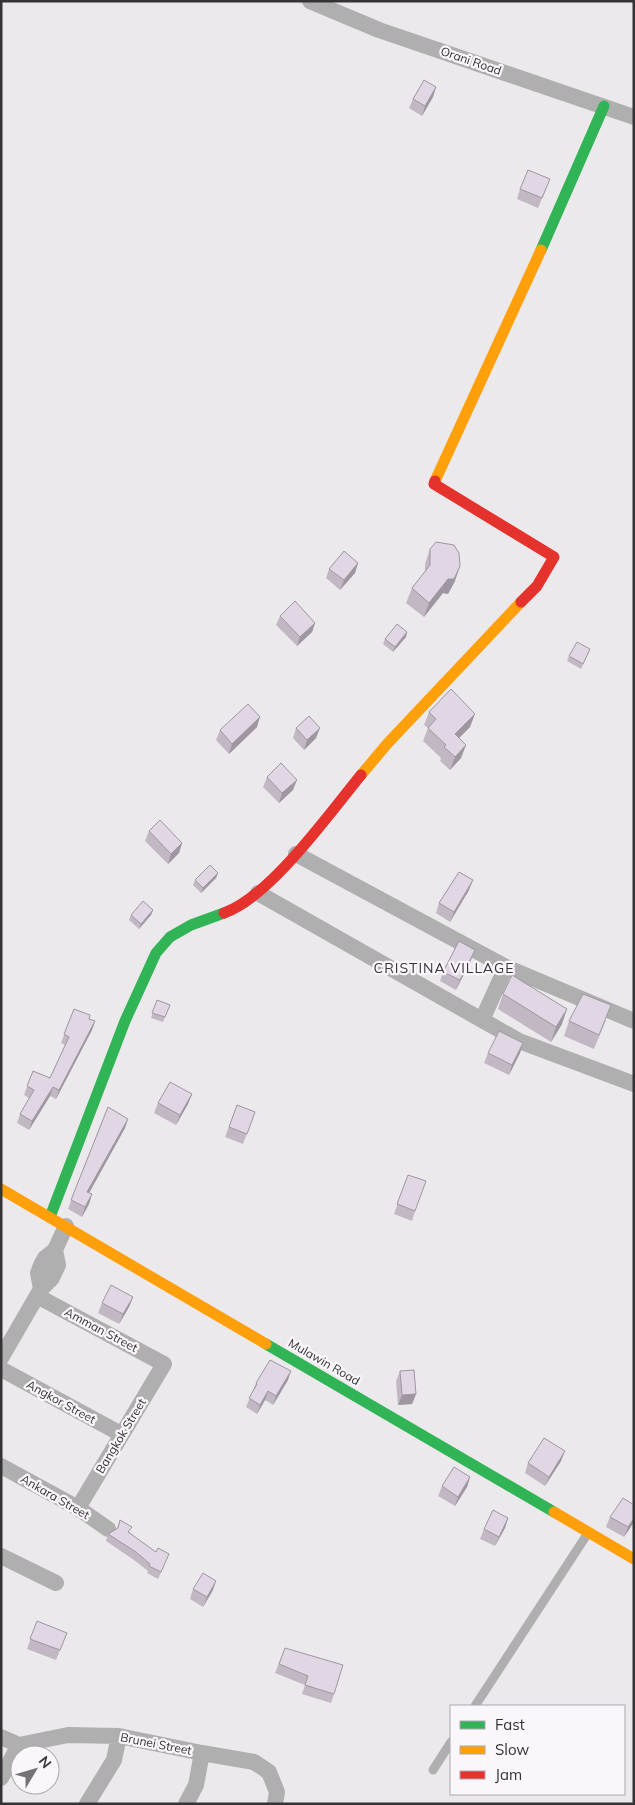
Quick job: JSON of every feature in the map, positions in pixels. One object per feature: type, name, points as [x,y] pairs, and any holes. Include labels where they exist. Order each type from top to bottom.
[{"type":"street","name":"Orani Road","points":[[310,1],[379,30],[634,117]]},
{"type":"street","points":[[50,1216],[125,1021],[156,953],[170,937],[191,925],[232,911],[258,893],[296,854],[387,744],[537,586],[554,557],[434,484],[540,252],[604,106]]},
{"type":"street","points":[[296,854],[506,967],[634,1021]]},
{"type":"street","points":[[258,893],[519,1041],[634,1084]]},
{"type":"street","points":[[482,1020],[506,967]]},
{"type":"street","name":"Mulawin Road","points":[[1,1189],[634,1559]]},
{"type":"street","points":[[1,1358],[39,1292],[52,1278],[58,1265],[55,1250],[66,1226]]},
{"type":"street","name":"Amman Street","points":[[39,1292],[164,1364]]},
{"type":"street","name":"Bangkok Street","points":[[78,1508],[164,1364]]},
{"type":"street","name":"Angkor Street","points":[[1,1369],[121,1434]]},
{"type":"street","name":"Ankara Street","points":[[1,1466],[78,1508],[108,1529]]},
{"type":"street","points":[[1,1556],[56,1583]]},
{"type":"street","name":"Brunei Street","points":[[19,1745],[68,1735],[119,1736],[254,1762],[269,1772],[278,1792],[275,1804]]},
{"type":"street","points":[[86,1804],[114,1760],[119,1736]]},
{"type":"street","points":[[1,1737],[19,1745]]},
{"type":"street","points":[[186,1804],[196,1785],[202,1753]]},
{"type":"street","points":[[1,1778],[10,1762]]},
{"type":"lane","points":[[476,1705],[588,1533]]},
{"type":"lane","points":[[433,1770],[450,1744]]},
{"type":"building","points":[[424,80],[436,87],[425,106],[413,99]]},
{"type":"building","points":[[528,170],[550,179],[542,198],[520,189]]},
{"type":"building","points":[[436,542],[454,545],[459,553],[460,566],[454,579],[448,579],[429,603],[412,588],[430,565],[430,549]]},
{"type":"building","points":[[344,551],[358,563],[344,580],[329,569]]},
{"type":"building","points":[[295,601],[315,623],[300,637],[280,616]]},
{"type":"building","points":[[397,624],[407,632],[395,647],[385,639]]},
{"type":"building","points":[[577,642],[590,649],[583,664],[569,656]]},
{"type":"building","points":[[451,689],[475,714],[455,734],[466,745],[455,757],[444,747],[446,745],[428,728],[436,719],[429,712]]},
{"type":"building","points":[[248,704],[260,717],[232,744],[220,730]]},
{"type":"building","points":[[309,716],[320,728],[307,740],[296,728]]},
{"type":"building","points":[[281,763],[297,780],[282,793],[267,777]]},
{"type":"building","points":[[160,820],[182,843],[171,854],[149,831]]},
{"type":"building","points":[[210,865],[218,873],[203,888],[195,880]]},
{"type":"building","points":[[459,872],[473,880],[454,912],[439,903]]},
{"type":"building","points":[[143,901],[153,910],[141,924],[131,915]]},
{"type":"building","points":[[459,941],[475,950],[460,980],[443,972]]},
{"type":"building","points":[[512,975],[567,1009],[556,1027],[503,994]]},
{"type":"building","points":[[583,994],[611,1005],[599,1035],[569,1021]]},
{"type":"building","points":[[157,1000],[170,1005],[165,1017],[152,1013]]},
{"type":"building","points":[[74,1009],[90,1015],[89,1019],[95,1021],[59,1090],[53,1087],[32,1121],[20,1114],[34,1090],[27,1086],[33,1071],[50,1078],[69,1037],[64,1034]]},
{"type":"building","points":[[499,1031],[523,1043],[512,1065],[488,1053]]},
{"type":"building","points":[[170,1082],[192,1094],[180,1115],[158,1103]]},
{"type":"building","points":[[237,1105],[255,1112],[247,1134],[229,1127]]},
{"type":"building","points":[[108,1107],[128,1119],[87,1192],[92,1194],[85,1207],[71,1200]]},
{"type":"building","points":[[408,1175],[426,1181],[415,1211],[397,1204]]},
{"type":"building","points":[[111,1285],[133,1297],[123,1314],[102,1303]]},
{"type":"building","points":[[270,1360],[291,1371],[276,1396],[268,1391],[260,1405],[249,1398]]},
{"type":"building","points":[[414,1370],[416,1394],[402,1395],[400,1371]]},
{"type":"building","points":[[544,1438],[565,1451],[549,1477],[528,1463]]},
{"type":"building","points":[[454,1467],[470,1477],[458,1497],[442,1486]]},
{"type":"building","points":[[623,1498],[634,1505],[634,1518],[628,1527],[610,1517]]},
{"type":"building","points":[[493,1510],[508,1518],[499,1537],[484,1529]]},
{"type":"building","points":[[120,1520],[132,1527],[128,1532],[156,1552],[158,1548],[169,1554],[161,1572],[149,1566],[150,1564],[136,1552],[108,1534],[118,1528]]},
{"type":"building","points":[[203,1573],[216,1581],[207,1597],[193,1589]]},
{"type":"building","points":[[37,1621],[67,1633],[60,1650],[30,1639]]},
{"type":"building","points":[[285,1648],[343,1665],[334,1694],[305,1685],[308,1676],[279,1664]]},
{"type":"traffic: fast","points":[[541,250],[604,106]]},
{"type":"traffic: fast","points":[[50,1217],[125,1021],[156,953],[170,937],[191,925],[224,913]]},
{"type":"traffic: fast","points":[[266,1344],[554,1512]]},
{"type":"traffic: slow","points":[[435,481],[541,250]]},
{"type":"traffic: slow","points":[[361,775],[387,744],[521,602]]},
{"type":"traffic: slow","points":[[1,1189],[266,1344]]},
{"type":"traffic: slow","points":[[554,1512],[634,1559]]},
{"type":"traffic: jam","points":[[435,481],[434,484],[554,557],[537,586],[521,602]]},
{"type":"traffic: jam","points":[[224,913],[242,904],[279,873],[316,832],[361,775]]},
{"type":"district","name":"CRISTINA VILLAGE","points":[[444,968]]}]
